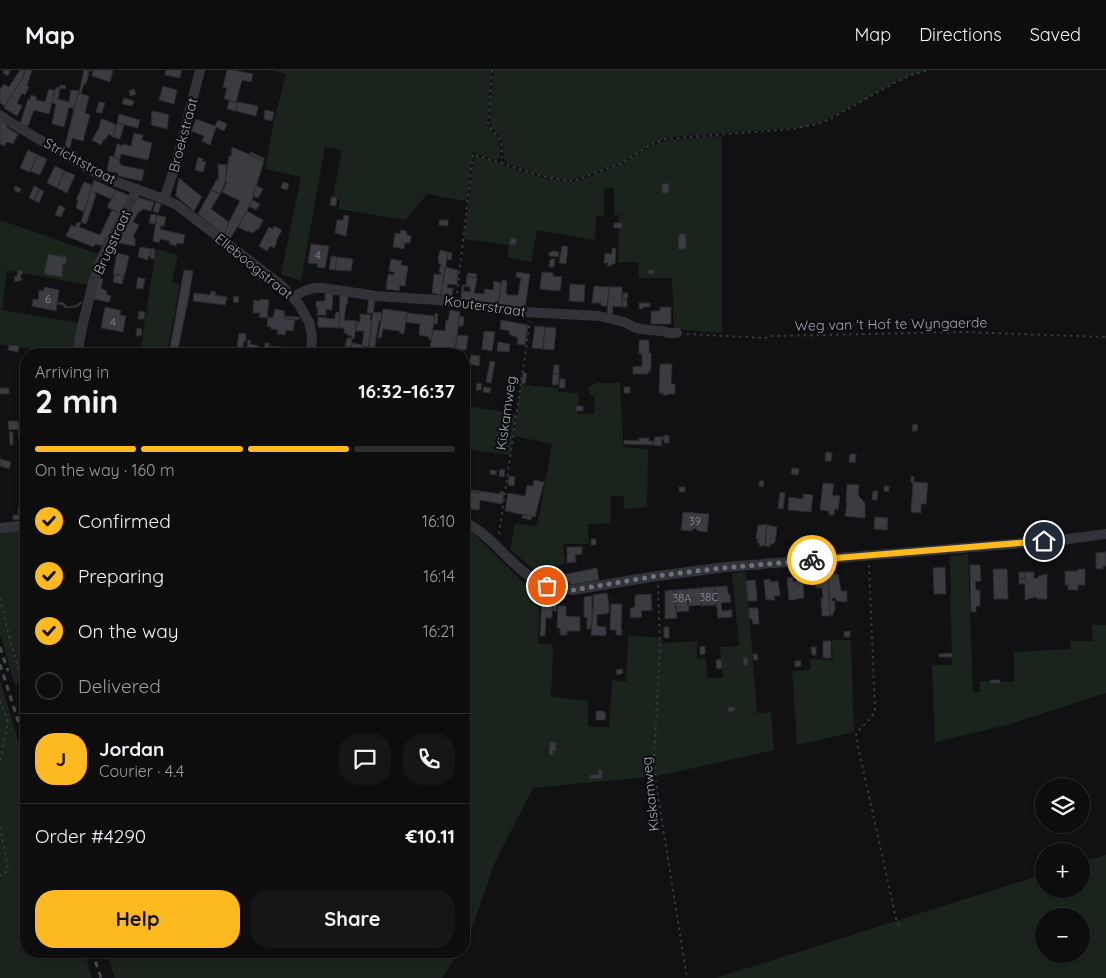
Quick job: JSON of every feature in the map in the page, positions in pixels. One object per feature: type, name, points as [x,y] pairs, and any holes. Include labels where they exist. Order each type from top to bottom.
[{"type":"street","name":"Broekstraat","points":[[164,199],[176,164],[200,70]]},
{"type":"street","name":"Strichtstraat","points":[[0,115],[100,174],[164,199]]},
{"type":"street","name":"Brugstraat","points":[[78,348],[93,283],[100,262],[137,189]]},
{"type":"street","name":"Elleboogstraat","points":[[164,199],[185,211],[281,285],[293,297],[309,322],[312,336],[311,348]]},
{"type":"street","name":"Kouterstraat","points":[[293,297],[314,287],[336,289],[376,296],[438,300],[531,313],[599,316],[624,322],[636,328],[678,333]]},
{"type":"street","points":[[0,528],[20,526]]},
{"type":"street","points":[[470,526],[496,546],[524,574],[538,582],[564,590],[726,567],[1060,540],[1106,534]]},
{"type":"path","points":[[492,70],[488,125],[501,140],[504,163]]},
{"type":"path","points":[[456,303],[473,154],[541,176],[574,181],[622,163],[652,144],[665,140],[792,129],[818,124],[894,83],[929,70]]},
{"type":"path","name":"Kiskamweg","points":[[496,546],[531,313]]},
{"type":"path","name":"Weg van 't Hof te Wyngaerde","points":[[678,333],[765,338],[772,336],[963,332],[1106,338]]},
{"type":"path","points":[[868,555],[875,709],[872,717],[856,733],[897,923],[902,929]]},
{"type":"path","name":"Kiskamweg","points":[[657,576],[660,649],[654,758],[656,784],[687,978]]},
{"type":"path","points":[[0,598],[20,674]]},
{"type":"path","points":[[0,701],[8,722],[0,760]]},
{"type":"path","points":[[0,827],[8,868],[0,876]]},
{"type":"shaded area","points":[[270,70],[491,70],[487,125],[499,139],[500,158],[495,160],[473,152],[467,201],[428,193],[405,220],[338,209],[340,200],[333,197],[342,150],[325,147],[301,281],[281,274],[301,177],[265,169],[274,120],[286,74]]},
{"type":"shaded area","points":[[494,70],[926,70],[895,83],[835,115],[804,127],[673,137],[659,140],[621,163],[577,179],[568,180],[547,177],[508,164],[504,155],[501,138],[492,128],[490,121]]},
{"type":"shaded area","points":[[722,136],[722,333],[674,329],[672,278],[639,278],[638,262],[618,262],[619,215],[614,215],[614,187],[604,189],[604,216],[596,216],[595,240],[537,230],[531,262],[507,257],[509,245],[464,239],[474,158],[477,156],[547,179],[573,182],[624,163],[653,145],[667,140]]},
{"type":"shaded area","points":[[0,220],[101,255],[88,285],[7,270],[2,310],[79,323],[75,348],[24,348],[0,344]]},
{"type":"shaded area","points":[[156,249],[178,255],[172,282],[180,284],[168,348],[141,348]]},
{"type":"shaded area","points":[[597,383],[620,383],[623,447],[648,449],[647,507],[624,509],[624,496],[611,496],[610,523],[588,524],[589,544],[563,544],[565,563],[553,567],[553,581],[537,573],[510,549],[515,524],[537,526],[552,444],[514,436],[521,385],[558,388],[558,392],[579,393],[578,413],[594,414],[595,397],[589,394],[589,387]]},
{"type":"shaded area","points":[[470,406],[516,414],[510,455],[470,450]]},
{"type":"shaded area","points":[[20,530],[20,687],[19,684],[15,685],[0,634],[0,532]]},
{"type":"shaded area","points":[[470,530],[522,581],[540,592],[538,643],[553,645],[551,697],[588,701],[588,727],[609,727],[612,680],[626,682],[628,635],[662,638],[663,643],[697,641],[697,659],[706,658],[707,678],[723,678],[720,647],[739,646],[732,573],[746,572],[757,713],[771,712],[774,750],[658,776],[533,788],[496,860],[470,933]]},
{"type":"shaded area","points":[[968,554],[973,692],[980,692],[980,681],[1014,682],[1014,652],[1070,649],[1070,641],[1093,641],[1092,625],[1106,625],[1106,693],[1007,725],[935,742],[932,665],[952,665],[950,556]]},
{"type":"shaded area","points":[[832,640],[851,640],[854,732],[797,745],[792,671],[810,670],[810,659],[833,660]]},
{"type":"shaded area","points":[[0,680],[20,747],[20,958],[86,958],[92,978],[0,978]]},
{"type":"shaded area","points":[[1106,855],[1106,978],[716,978],[1035,877],[1035,898],[1090,898],[1090,859]]},
{"type":"shaded area","points":[[108,958],[455,958],[442,978],[115,978]]},
{"type":"building","points":[[4,70],[10,70],[8,76],[3,73]]},
{"type":"building","points":[[20,70],[25,70],[23,77],[5,106],[0,103],[0,89],[4,84],[9,87]]},
{"type":"building","points":[[25,70],[32,70],[27,86],[29,87],[25,95],[22,93],[17,103],[22,106],[17,116],[4,108],[23,77]]},
{"type":"building","points":[[84,70],[91,70],[87,72],[89,73],[86,84],[84,84],[81,93],[79,93]]},
{"type":"building","points":[[93,70],[113,71],[110,82],[92,76]]},
{"type":"building","points":[[166,70],[182,70],[180,78],[165,75]]},
{"type":"building","points":[[227,70],[253,74],[251,82],[242,80],[236,102],[224,99],[227,88],[223,87]]},
{"type":"building","points":[[60,85],[66,86],[65,89],[60,88],[58,99],[69,102],[71,90],[79,91],[74,109],[69,107],[64,127],[52,124],[56,104],[52,103],[56,87],[59,88]]},
{"type":"building","points":[[163,86],[177,90],[174,104],[159,100]]},
{"type":"building","points":[[49,89],[55,91],[49,114],[34,110],[28,126],[20,124],[31,95],[37,97],[36,100],[45,102]]},
{"type":"building","points":[[134,89],[136,94],[130,96],[129,91]]},
{"type":"building","points":[[78,93],[89,96],[85,113],[90,115],[83,141],[72,138],[70,148],[65,146]]},
{"type":"building","points":[[124,98],[134,101],[132,106],[122,104]]},
{"type":"building","points":[[229,101],[238,103],[236,111],[227,109]]},
{"type":"building","points":[[99,102],[105,103],[102,113],[96,112]]},
{"type":"building","points":[[238,102],[258,106],[256,116],[236,111]]},
{"type":"building","points":[[265,110],[274,112],[272,121],[264,119]]},
{"type":"building","points":[[154,111],[169,115],[167,129],[151,125],[151,116]]},
{"type":"building","points":[[119,114],[140,120],[138,128],[117,123]]},
{"type":"building","points":[[101,119],[116,125],[113,137],[109,134],[101,145],[92,140],[99,128]]},
{"type":"building","points":[[196,119],[215,126],[218,120],[227,124],[224,131],[216,127],[210,145],[202,141],[204,136],[191,131]]},
{"type":"building","points":[[0,121],[18,134],[13,144],[6,142],[5,146],[0,145]]},
{"type":"building","points":[[117,123],[124,125],[120,139],[113,137]]},
{"type":"building","points":[[134,133],[143,135],[142,140],[152,143],[148,160],[121,154],[120,159],[114,157],[117,144],[131,146]]},
{"type":"building","points":[[232,147],[264,161],[252,200],[230,239],[224,235],[240,201],[222,192],[227,182],[225,182]]},
{"type":"building","points":[[28,150],[38,155],[30,172],[20,168]]},
{"type":"building","points":[[251,152],[264,158],[264,161],[249,154]]},
{"type":"building","points":[[38,155],[47,159],[40,175],[30,171]]},
{"type":"building","points":[[110,156],[120,159],[120,165],[144,170],[142,181],[118,176],[118,173],[107,171]]},
{"type":"building","points":[[198,157],[206,162],[203,172],[195,170]]},
{"type":"building","points":[[218,164],[227,165],[225,183],[220,194],[211,190],[218,180]]},
{"type":"building","points":[[55,166],[65,171],[57,188],[47,183]]},
{"type":"building","points":[[65,171],[75,175],[67,193],[57,188]]},
{"type":"building","points":[[179,178],[202,197],[194,211],[175,195]]},
{"type":"building","points":[[94,180],[116,190],[111,199],[95,192],[96,195],[86,224],[81,222]]},
{"type":"building","points":[[84,182],[92,185],[84,212],[76,208],[78,200],[76,200]]},
{"type":"building","points":[[283,182],[289,184],[287,190],[281,188]]},
{"type":"building","points":[[662,184],[669,184],[669,193],[662,193]]},
{"type":"building","points":[[15,186],[21,189],[19,193],[14,190]]},
{"type":"building","points":[[34,186],[40,189],[34,200],[29,198]]},
{"type":"building","points":[[256,186],[263,189],[258,198],[253,196]]},
{"type":"building","points":[[39,189],[44,191],[39,203],[34,200]]},
{"type":"building","points":[[116,190],[130,196],[121,214],[107,207]]},
{"type":"building","points":[[211,190],[220,194],[211,209],[229,222],[224,235],[198,214]]},
{"type":"building","points":[[137,197],[154,202],[151,211],[142,209],[133,222],[139,225],[133,237],[135,238],[135,246],[119,243],[121,231],[124,228],[122,227]]},
{"type":"building","points":[[331,197],[337,197],[336,206],[330,205]]},
{"type":"building","points":[[252,200],[260,204],[256,210],[249,206]]},
{"type":"building","points":[[156,202],[161,204],[158,213],[153,211]]},
{"type":"building","points":[[59,205],[65,208],[61,217],[55,215]]},
{"type":"building","points":[[112,210],[121,214],[103,246],[95,244],[94,247],[66,236],[71,225],[76,227],[77,222],[81,223],[79,227],[100,235]]},
{"type":"building","points":[[247,211],[263,220],[258,230],[256,229],[254,233],[238,227]]},
{"type":"building","points":[[151,214],[157,215],[156,224],[149,223]]},
{"type":"building","points":[[157,215],[166,217],[164,226],[161,226],[160,229],[185,235],[183,244],[177,243],[176,246],[169,244],[170,241],[160,239],[159,243],[153,241]]},
{"type":"building","points":[[344,215],[349,216],[346,236],[335,233],[337,220],[343,220]]},
{"type":"building","points":[[439,220],[448,220],[448,226],[439,225]]},
{"type":"building","points":[[614,223],[622,223],[622,228],[614,228]]},
{"type":"building","points":[[274,226],[282,230],[274,248],[270,246],[267,251],[259,246],[269,227],[273,229]]},
{"type":"building","points":[[401,230],[406,231],[407,235],[411,236],[410,243],[405,243],[404,249],[393,247],[395,233],[400,234]]},
{"type":"building","points":[[679,234],[686,234],[686,249],[678,249]]},
{"type":"building","points":[[511,238],[517,239],[515,245],[509,244]]},
{"type":"building","points":[[311,244],[329,246],[325,268],[317,267],[318,264],[308,263]]},
{"type":"building","points":[[562,246],[568,247],[566,264],[559,263]]},
{"type":"building","points":[[140,247],[152,249],[148,260],[138,257]]},
{"type":"building","points":[[152,248],[155,249],[154,259],[150,258]]},
{"type":"building","points":[[612,248],[616,248],[615,264],[607,266],[608,263],[604,263],[605,253],[612,254]]},
{"type":"building","points":[[440,250],[448,252],[441,295],[432,293],[434,274],[441,275],[441,272],[439,272],[441,264],[439,264],[438,258]]},
{"type":"building","points":[[448,252],[452,253],[451,260],[447,259]]},
{"type":"building","points":[[549,252],[559,252],[558,257],[549,256]]},
{"type":"building","points":[[117,253],[129,256],[124,276],[113,274]]},
{"type":"building","points":[[48,254],[67,257],[65,265],[62,265],[62,277],[44,274]]},
{"type":"building","points":[[331,256],[337,257],[335,270],[329,269]]},
{"type":"building","points":[[337,257],[353,259],[351,271],[335,270]]},
{"type":"building","points":[[391,259],[402,261],[401,265],[408,266],[405,286],[400,285],[399,291],[386,289],[388,274],[394,275],[394,272],[389,271]]},
{"type":"building","points":[[551,259],[555,259],[554,267],[549,267]]},
{"type":"building","points":[[445,267],[458,270],[457,285],[448,284],[447,288],[453,288],[452,296],[441,295]]},
{"type":"building","points":[[18,270],[23,271],[22,275],[20,275],[22,280],[15,282],[14,277],[17,276]]},
{"type":"building","points":[[184,270],[193,271],[178,348],[170,348]]},
{"type":"building","points":[[648,270],[654,270],[654,274],[648,274]]},
{"type":"building","points":[[517,272],[530,274],[525,308],[498,305],[502,280],[507,281],[507,295],[518,295],[521,278],[516,277]]},
{"type":"building","points":[[542,272],[553,273],[553,276],[562,277],[560,291],[540,289]]},
{"type":"building","points":[[468,273],[477,274],[476,278],[467,276]]},
{"type":"building","points":[[115,274],[124,276],[122,284],[113,282]]},
{"type":"building","points":[[467,276],[477,278],[474,293],[484,294],[485,289],[493,290],[494,281],[501,283],[498,306],[461,300],[462,285],[466,285]],"holes":[[[464,286],[470,287],[470,292],[463,291]]]},
{"type":"building","points":[[138,277],[145,279],[143,289],[136,288]]},
{"type":"building","points":[[99,278],[103,279],[101,288],[107,291],[106,294],[111,296],[109,302],[93,299]]},
{"type":"building","points":[[570,284],[585,285],[584,302],[569,301]]},
{"type":"building","points":[[594,286],[609,287],[607,306],[601,306],[601,303],[592,303]]},
{"type":"building","points":[[44,287],[59,290],[56,311],[32,306],[33,299],[38,300],[39,291],[44,291]]},
{"type":"building","points":[[609,287],[622,287],[622,307],[613,306],[612,316],[607,315]]},
{"type":"building","points":[[211,291],[216,292],[215,295],[227,297],[225,305],[193,301],[194,293],[210,295]]},
{"type":"building","points":[[325,292],[333,293],[332,310],[326,309],[326,315],[317,315],[318,308],[316,307],[316,302],[325,301]]},
{"type":"building","points":[[622,293],[623,299],[627,299],[627,307],[622,307]]},
{"type":"building","points":[[623,293],[628,293],[627,299],[623,299]]},
{"type":"building","points":[[340,294],[348,296],[344,320],[357,321],[354,339],[351,338],[352,336],[347,335],[347,333],[344,333],[344,328],[339,328]]},
{"type":"building","points":[[234,296],[239,297],[238,303],[233,302]]},
{"type":"building","points":[[260,299],[269,300],[267,318],[259,317],[260,313],[253,313],[254,300],[260,301]]},
{"type":"building","points":[[369,299],[375,300],[373,313],[367,313]]},
{"type":"building","points":[[57,302],[64,303],[68,307],[77,305],[80,302],[82,303],[77,307],[65,308],[63,305],[57,304]]},
{"type":"building","points":[[639,303],[650,303],[650,307],[639,309]]},
{"type":"building","points":[[105,307],[119,310],[121,311],[120,315],[126,316],[123,332],[101,328]]},
{"type":"building","points":[[660,307],[671,307],[671,324],[651,324],[651,311],[660,311]]},
{"type":"building","points":[[275,309],[285,311],[284,318],[295,320],[293,331],[286,330],[285,335],[277,334],[278,330],[267,326],[268,317],[273,318]]},
{"type":"building","points":[[383,309],[407,312],[404,334],[399,333],[400,331],[383,329],[381,338],[378,338]]},
{"type":"building","points":[[450,310],[460,312],[456,348],[430,348],[433,330],[445,331],[446,320],[448,320]]},
{"type":"building","points":[[139,311],[145,312],[144,319],[138,319]]},
{"type":"building","points":[[337,312],[340,312],[339,328],[318,327],[318,317],[335,319]]},
{"type":"building","points":[[373,312],[382,313],[374,348],[368,348]]},
{"type":"building","points":[[407,313],[435,316],[431,340],[429,340],[429,337],[419,335],[420,324],[406,322]]},
{"type":"building","points":[[435,313],[438,314],[437,324],[434,324]]},
{"type":"building","points":[[360,314],[371,315],[369,347],[351,348],[352,343],[362,345],[364,331],[355,331],[356,322],[360,322]]},
{"type":"building","points":[[285,316],[299,317],[300,319],[284,318]]},
{"type":"building","points":[[460,316],[464,317],[463,326],[458,326]]},
{"type":"building","points":[[501,320],[528,325],[525,345],[517,344],[518,338],[509,334],[510,331],[500,329]]},
{"type":"building","points":[[535,326],[545,327],[543,349],[532,348]]},
{"type":"building","points":[[545,327],[556,328],[554,350],[543,349]]},
{"type":"building","points":[[137,328],[142,329],[141,336],[136,336]]},
{"type":"building","points":[[484,331],[495,332],[492,351],[482,349]]},
{"type":"building","points":[[239,333],[246,334],[246,341],[244,341],[243,348],[237,348]]},
{"type":"building","points":[[457,335],[468,336],[466,348],[455,348]]},
{"type":"building","points":[[347,338],[352,338],[351,347],[345,347]]},
{"type":"building","points":[[248,340],[251,340],[250,344],[259,346],[259,348],[247,348]]},
{"type":"building","points":[[639,340],[649,340],[651,367],[648,374],[633,374],[633,367],[642,366],[642,354],[639,354]]},
{"type":"building","points":[[498,342],[510,344],[509,352],[497,351]]},
{"type":"building","points":[[265,343],[269,343],[269,346],[282,347],[282,348],[264,348]]},
{"type":"building","points":[[9,345],[19,346],[18,352],[8,350]]},
{"type":"building","points":[[471,355],[480,356],[479,366],[470,364]]},
{"type":"building","points":[[490,361],[495,362],[491,383],[486,382]]},
{"type":"building","points":[[660,364],[672,364],[671,384],[675,384],[675,394],[663,395],[663,393],[659,393]]},
{"type":"building","points":[[554,365],[559,365],[559,374],[553,373]]},
{"type":"building","points":[[523,373],[527,373],[525,384],[521,383]]},
{"type":"building","points":[[553,374],[559,374],[558,385],[552,385]]},
{"type":"building","points":[[560,379],[565,379],[565,388],[559,388]]},
{"type":"building","points":[[477,383],[482,384],[481,390],[476,390]]},
{"type":"building","points":[[484,387],[491,388],[490,393],[483,392]]},
{"type":"building","points":[[624,387],[630,387],[630,393],[624,393]]},
{"type":"building","points":[[0,388],[9,388],[9,394],[0,394]]},
{"type":"building","points":[[576,406],[583,406],[583,411],[576,411]]},
{"type":"building","points":[[8,421],[18,421],[19,429],[9,430]]},
{"type":"building","points":[[913,424],[918,425],[917,431],[912,431]]},
{"type":"building","points":[[9,432],[13,432],[13,445],[10,445]]},
{"type":"building","points":[[664,435],[669,436],[669,443],[664,443]]},
{"type":"building","points":[[655,437],[664,437],[664,440],[661,439],[662,446],[653,445]]},
{"type":"building","points":[[639,438],[649,438],[649,441],[654,441],[653,445],[624,444],[624,440],[639,441]]},
{"type":"building","points":[[826,452],[832,453],[831,461],[825,461]]},
{"type":"building","points":[[850,454],[856,454],[855,463],[849,462]]},
{"type":"building","points":[[0,459],[11,462],[9,469],[0,466]]},
{"type":"building","points":[[792,468],[799,469],[798,475],[791,474]]},
{"type":"building","points":[[500,469],[505,470],[504,477],[499,476]]},
{"type":"building","points":[[490,470],[497,471],[496,475],[490,474]]},
{"type":"building","points":[[509,476],[515,477],[514,486],[508,485]]},
{"type":"building","points":[[911,476],[914,477],[914,482],[928,483],[926,504],[921,504],[921,513],[911,512],[913,483],[911,482]]},
{"type":"building","points":[[534,480],[544,482],[535,517],[505,511],[508,493],[525,496],[527,485],[533,486]]},
{"type":"building","points":[[759,481],[764,481],[763,487],[759,486]]},
{"type":"building","points":[[823,483],[834,484],[832,495],[840,496],[838,510],[835,509],[834,515],[829,515],[829,511],[820,510]]},
{"type":"building","points":[[847,484],[859,485],[858,495],[865,503],[865,518],[845,516]]},
{"type":"building","points":[[884,486],[889,486],[889,492],[884,491]]},
{"type":"building","points":[[679,487],[685,487],[685,492],[679,492]]},
{"type":"building","points":[[470,490],[479,491],[479,493],[470,492]]},
{"type":"building","points":[[500,491],[504,492],[502,504],[480,500],[479,510],[470,509],[470,492],[500,494]]},
{"type":"building","points":[[873,491],[878,491],[877,500],[872,500]]},
{"type":"building","points":[[780,492],[785,493],[783,509],[778,508]]},
{"type":"building","points":[[803,494],[813,495],[811,512],[788,510],[789,497],[803,499]]},
{"type":"building","points":[[683,512],[709,514],[707,532],[698,531],[695,528],[691,531],[681,530]]},
{"type":"building","points":[[13,515],[19,515],[20,519],[13,520]]},
{"type":"building","points":[[523,515],[532,516],[531,520],[522,518]]},
{"type":"building","points":[[875,517],[888,518],[887,530],[874,529]]},
{"type":"building","points":[[758,525],[767,525],[765,546],[759,546],[760,543],[757,543],[758,539],[756,539]]},
{"type":"building","points":[[767,525],[777,527],[775,542],[770,544],[770,547],[765,546]]},
{"type":"building","points":[[591,539],[596,539],[596,545],[591,545]]},
{"type":"building","points":[[567,547],[582,547],[582,554],[575,555],[576,562],[567,563]]},
{"type":"building","points":[[1106,552],[1106,566],[1103,566],[1103,569],[1096,569],[1096,553]]},
{"type":"building","points":[[970,565],[980,565],[981,581],[975,582],[976,590],[980,590],[980,606],[976,606],[976,612],[971,612]]},
{"type":"building","points":[[945,567],[946,594],[934,594],[933,568]]},
{"type":"building","points":[[597,568],[599,580],[570,585],[569,582],[564,583],[562,575]]},
{"type":"building","points":[[993,569],[1007,569],[1008,599],[994,599]]},
{"type":"building","points":[[1078,569],[1085,569],[1085,585],[1078,585],[1078,590],[1068,590],[1068,585],[1065,585],[1065,571],[1078,571]]},
{"type":"building","points":[[1019,572],[1024,572],[1025,579],[1019,579]]},
{"type":"building","points":[[1024,572],[1034,572],[1034,578],[1047,574],[1047,599],[1037,599],[1035,597],[1025,600],[1025,584],[1019,584],[1019,579],[1025,579]]},
{"type":"building","points":[[828,574],[830,616],[822,616],[822,588],[816,588],[816,575]]},
{"type":"building","points":[[828,574],[838,574],[841,591],[847,591],[847,602],[836,601],[836,598],[832,598],[832,601],[835,601],[833,615],[830,615]]},
{"type":"building","points":[[793,577],[793,582],[803,579],[804,598],[789,600],[787,578]]},
{"type":"building","points":[[770,579],[770,582],[778,581],[780,596],[774,596],[775,600],[766,600],[764,580]]},
{"type":"building","points":[[755,580],[757,601],[748,601],[746,581]]},
{"type":"building","points":[[727,586],[731,602],[721,603],[722,611],[732,610],[732,617],[718,618],[715,587]]},
{"type":"building","points":[[715,587],[717,605],[702,606],[701,588]]},
{"type":"building","points":[[701,588],[702,605],[688,606],[687,589]]},
{"type":"building","points":[[687,589],[689,611],[676,612],[675,590]]},
{"type":"building","points":[[675,590],[677,618],[665,619],[665,591]]},
{"type":"building","points":[[607,593],[609,613],[597,615],[597,626],[606,627],[606,635],[591,635],[594,606],[593,595]]},
{"type":"building","points":[[651,594],[652,610],[641,611],[642,617],[631,618],[630,608],[635,607],[635,595]]},
{"type":"building","points":[[592,596],[592,625],[590,629],[587,629],[587,618],[584,617],[584,597]]},
{"type":"building","points":[[542,597],[554,598],[552,618],[546,618],[545,636],[540,636]]},
{"type":"building","points":[[554,598],[557,598],[556,611],[553,611]]},
{"type":"building","points":[[611,604],[622,604],[622,635],[616,635],[616,630],[610,630]]},
{"type":"building","points":[[558,606],[566,606],[566,616],[580,617],[580,631],[567,631],[567,635],[560,635],[560,628],[557,628]]},
{"type":"building","points":[[749,608],[758,608],[759,624],[753,624],[752,619],[749,619]]},
{"type":"building","points":[[664,627],[669,627],[669,638],[664,638]]},
{"type":"building","points":[[850,631],[850,637],[844,637],[844,632]]},
{"type":"building","points":[[823,641],[831,641],[831,658],[823,658]]},
{"type":"building","points":[[705,646],[705,654],[700,655],[700,647]]},
{"type":"building","points":[[811,647],[816,647],[816,655],[812,655]]},
{"type":"building","points":[[952,653],[952,657],[939,657],[939,654]]},
{"type":"building","points":[[753,654],[757,654],[758,660],[754,660]]},
{"type":"building","points":[[743,658],[747,658],[748,665],[744,665]]},
{"type":"building","points":[[721,659],[722,668],[717,669],[716,660]]},
{"type":"building","points":[[795,661],[801,661],[801,666],[795,667]]},
{"type":"building","points":[[622,669],[623,673],[617,675],[616,670]]},
{"type":"building","points":[[990,680],[1000,680],[1000,683],[990,683]]},
{"type":"building","points":[[728,707],[735,707],[735,711],[728,712]]},
{"type":"building","points":[[596,711],[604,711],[606,713],[605,720],[596,720]]},
{"type":"building","points":[[550,742],[556,742],[556,751],[553,751],[553,755],[549,755]]},
{"type":"building","points":[[598,770],[602,770],[602,778],[590,779],[590,775],[599,775]]},
{"type":"railway","points":[[0,647],[8,671]]},
{"type":"railway","points":[[0,664],[20,727]]},
{"type":"railway","points":[[94,958],[101,978]]},
{"type":"way so far","points":[[547,586],[573,590],[712,569],[812,560]]},
{"type":"route","points":[[812,560],[1044,541]]}]
